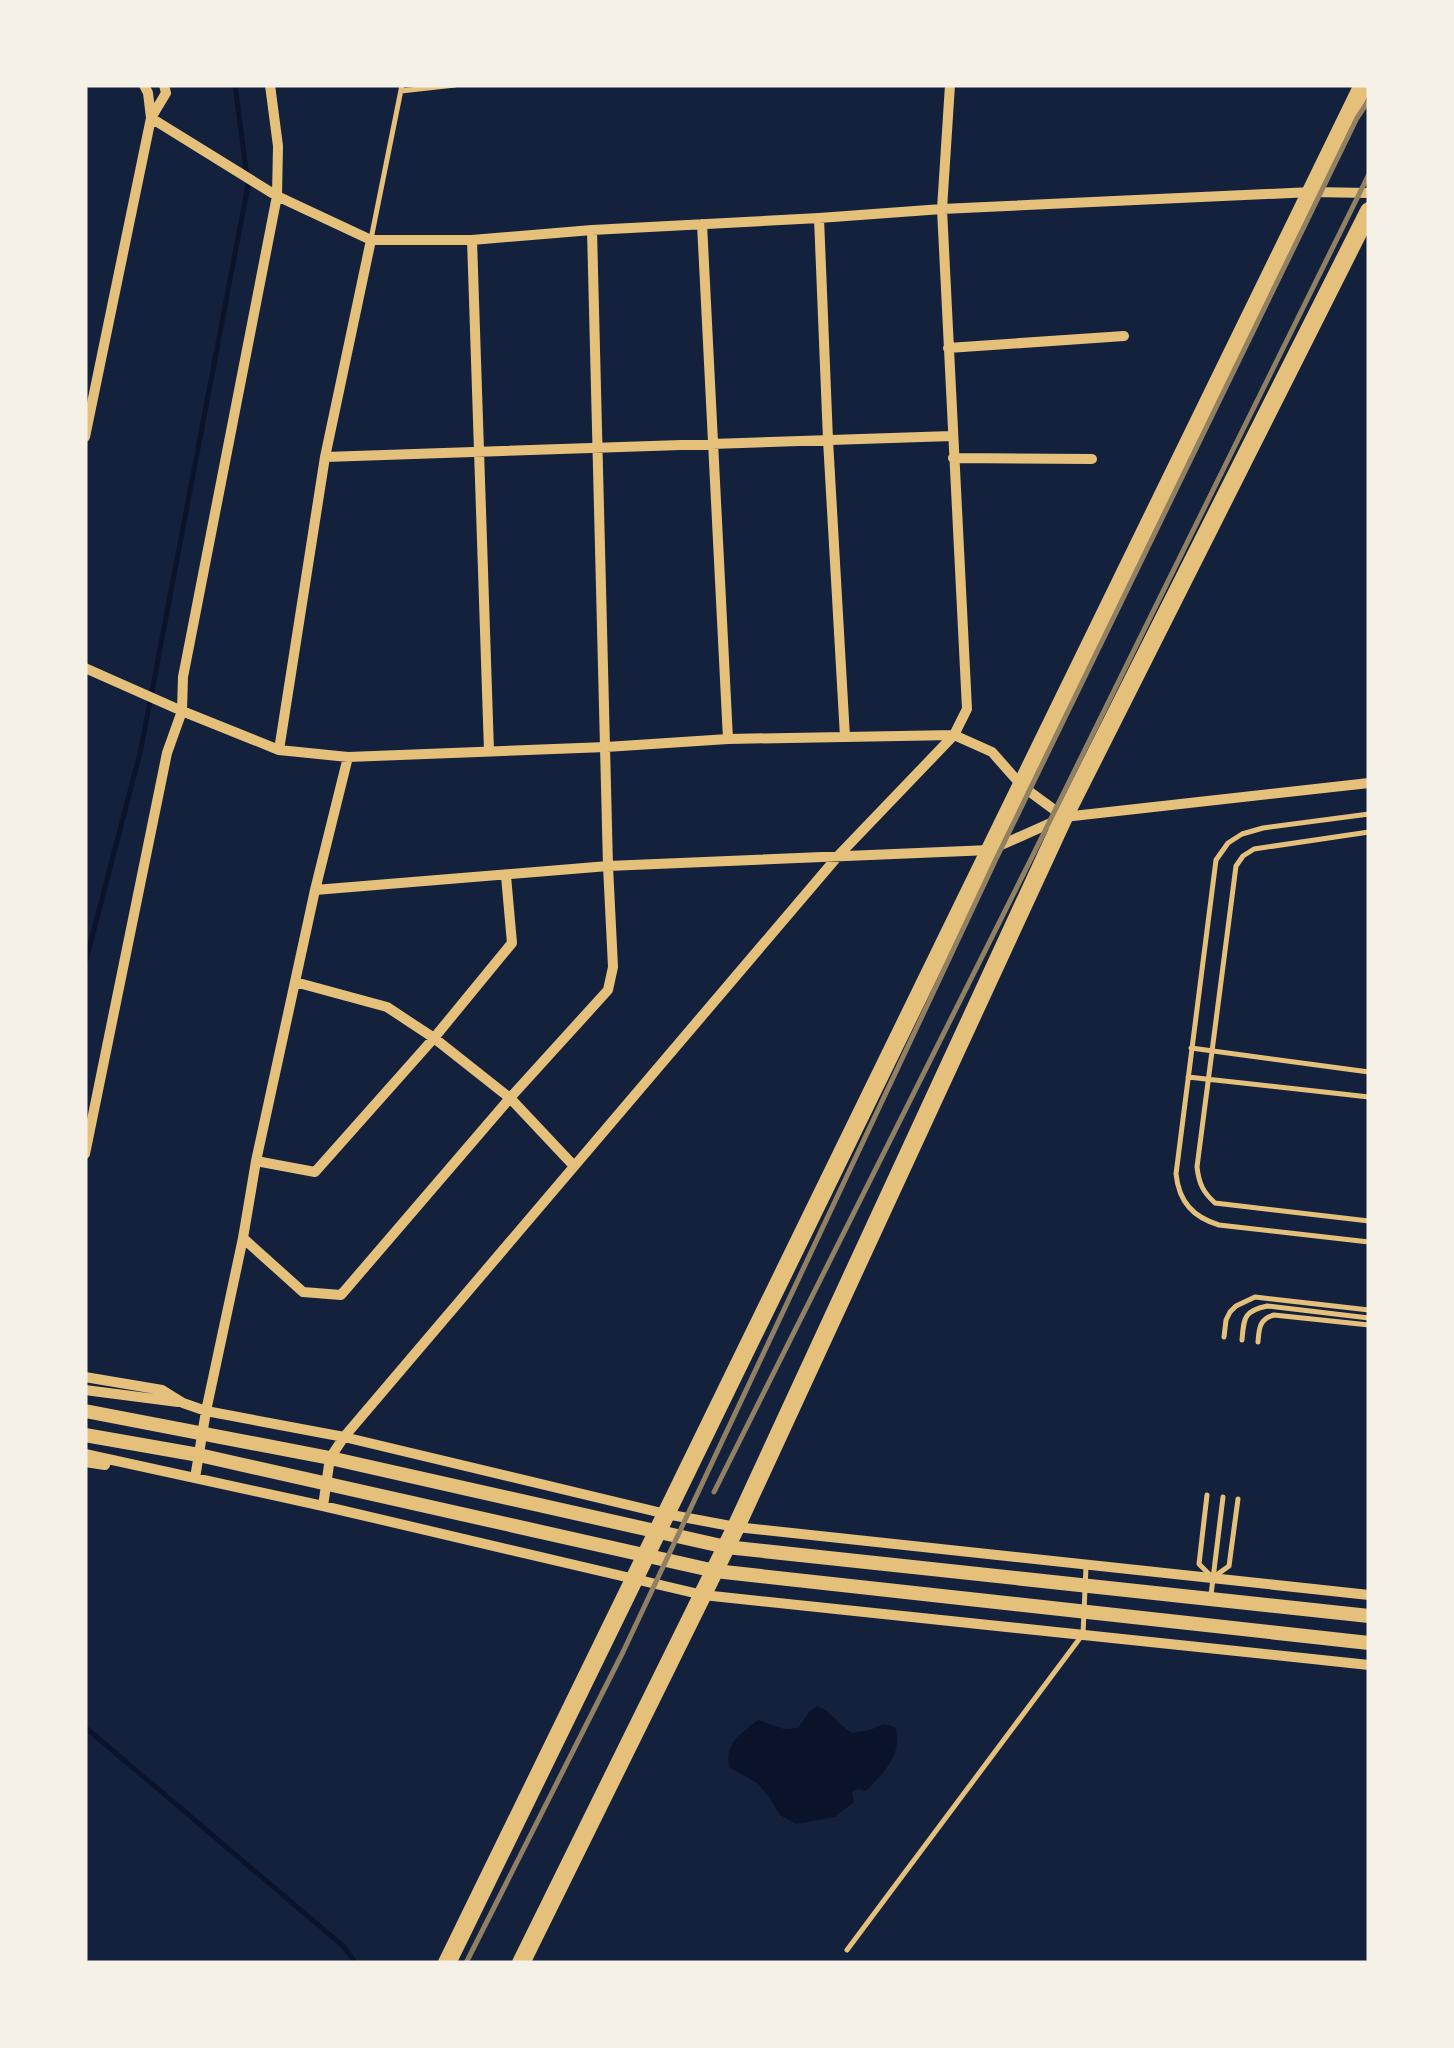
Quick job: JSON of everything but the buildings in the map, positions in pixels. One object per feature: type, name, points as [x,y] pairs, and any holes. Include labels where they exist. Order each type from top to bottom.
[{"type":"main road","points":[[447,1963],[1363,85]]},
{"type":"main road","points":[[520,1963],[715,1571],[1064,817],[1369,212]]},
{"type":"street","points":[[144,85],[152,118],[277,196],[371,240],[472,240],[942,208],[1312,192],[1369,193]]},
{"type":"street","points":[[85,437],[152,118],[166,93],[164,85]]},
{"type":"street","points":[[85,1154],[167,754],[182,712],[184,676],[277,196],[278,146],[270,85]]},
{"type":"street","points":[[322,1506],[330,1458],[344,1436],[838,856],[954,735],[967,709],[942,208],[950,85]]},
{"type":"street","points":[[818,218],[845,737]]},
{"type":"street","points":[[702,224],[728,739]]},
{"type":"street","points":[[243,1238],[302,1292],[341,1295],[608,990],[613,967],[592,230]]},
{"type":"street","points":[[279,750],[325,457],[371,240]]},
{"type":"street","points":[[472,240],[489,751]]},
{"type":"street","points":[[948,348],[1124,336]]},
{"type":"street","points":[[325,457],[952,436]]},
{"type":"street","points":[[953,458],[1092,459]]},
{"type":"street","points":[[85,668],[279,750],[348,757],[728,739],[954,735],[992,752],[1022,786],[1064,817]]},
{"type":"street","points":[[195,1478],[256,1161],[348,757]]},
{"type":"street","points":[[315,890],[608,866],[990,850],[1064,817],[1369,784]]},
{"type":"street","points":[[256,1161],[315,1172],[434,1038],[512,944],[506,876]]},
{"type":"street","points":[[295,982],[387,1007],[434,1038],[510,1098],[574,1166]]},
{"type":"street","points":[[85,1376],[162,1390],[183,1403]]},
{"type":"street","points":[[89,1390],[183,1403],[206,1411],[344,1436],[666,1514],[736,1526],[1369,1595]]},
{"type":"street","points":[[88,1411],[330,1458],[726,1547],[1369,1616]]},
{"type":"street","points":[[85,1435],[199,1455],[715,1571],[1369,1643]]},
{"type":"street","points":[[85,1454],[703,1594],[1369,1664]]},
{"type":"street","points":[[85,1462],[195,1478]]},
{"type":"lane","points":[[371,240],[402,88],[456,85]]},
{"type":"lane","points":[[1369,814],[1242,834],[1228,842],[1216,860],[1176,1174],[1177,1187],[1192,1211],[1203,1220],[1369,1242]]},
{"type":"lane","points":[[1369,832],[1254,849],[1236,866],[1197,1168],[1204,1194],[1215,1203],[1369,1221]]},
{"type":"lane","points":[[1191,1048],[1369,1072]]},
{"type":"lane","points":[[1188,1077],[1369,1097]]},
{"type":"lane","points":[[1224,1338],[1230,1312],[1255,1297],[1369,1318]]},
{"type":"lane","points":[[1242,1340],[1245,1318],[1266,1306],[1369,1318]]},
{"type":"lane","points":[[1258,1342],[1261,1322],[1274,1315],[1369,1318]]},
{"type":"lane","points":[[1206,1495],[1199,1564],[1213,1578]]},
{"type":"lane","points":[[1210,1598],[1222,1497]]},
{"type":"lane","points":[[1213,1578],[1229,1566],[1238,1499]]},
{"type":"lane","points":[[846,1950],[1083,1634],[1086,1564]]},
{"type":"water","points":[[817,1706],[852,1733],[884,1724],[895,1727],[897,1746],[879,1777],[866,1791],[852,1792],[854,1802],[835,1817],[796,1824],[780,1815],[757,1783],[729,1767],[729,1752],[736,1739],[758,1720],[784,1729],[798,1728]]},
{"type":"waterway","points":[[85,964],[141,749],[248,185],[235,85]]},
{"type":"waterway","points":[[85,1727],[343,1946],[356,1963]]},
{"type":"railway","points":[[466,1963],[623,1652],[996,859],[1369,100]]},
{"type":"railway","points":[[714,1492],[1369,174]]}]
